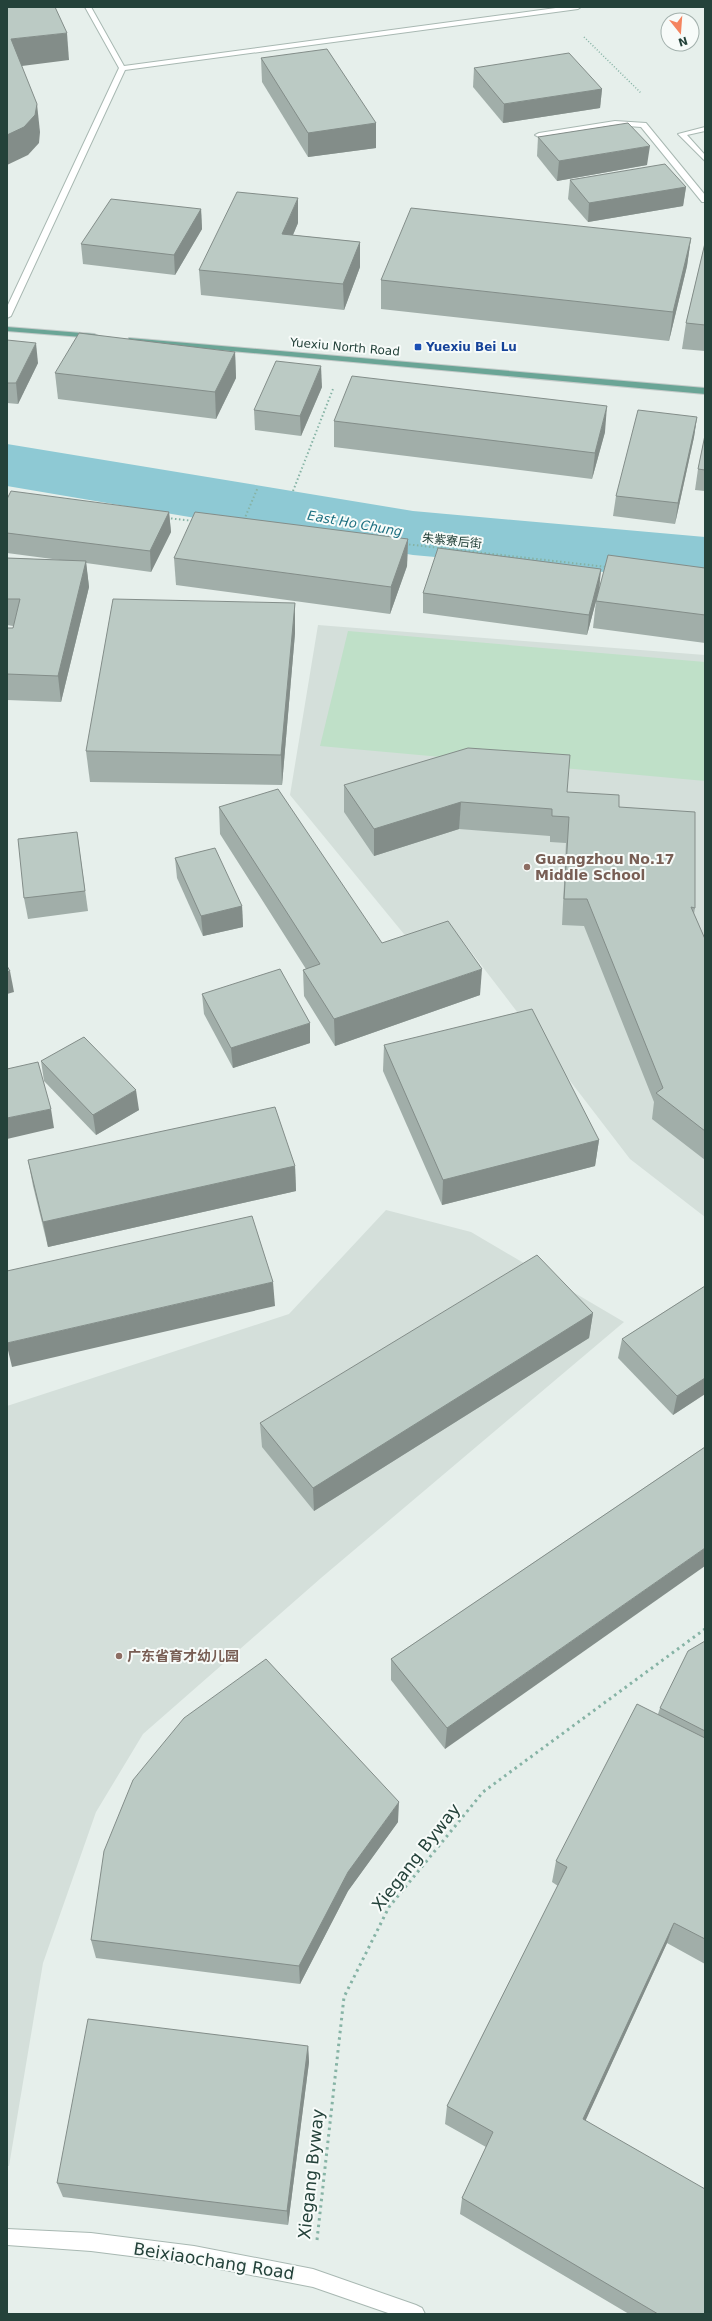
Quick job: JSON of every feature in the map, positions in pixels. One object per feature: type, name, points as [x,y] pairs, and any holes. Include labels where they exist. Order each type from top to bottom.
[{"type":"main road","points":[[7,328],[101,337]]},
{"type":"main road","name":"Yuexiu North Road","points":[[125,339],[705,391]]},
{"type":"street","points":[[88,7],[122,68]]},
{"type":"street","points":[[122,68],[556,8],[578,7]]},
{"type":"street","points":[[7,316],[122,68]]},
{"type":"street","points":[[539,135],[615,123],[643,125],[705,200]]},
{"type":"street","points":[[705,130],[682,134],[705,160]]},
{"type":"street","name":"Beixiaochang Road","points":[[7,2237],[91,2242],[194,2255],[313,2278],[416,2314]]},
{"type":"path","points":[[293,491],[345,359]]},
{"type":"path","points":[[242,526],[258,488]]},
{"type":"path","points":[[164,518],[195,521]]},
{"type":"path","name":"朱紫寮后街","points":[[399,544],[611,567]]},
{"type":"path","name":"Xiegang Byway","points":[[313,2278],[344,1997],[389,1907],[483,1792],[705,1629]]},
{"type":"shaded area","name":"Guangzhou No.17 Middle School","points":[[318,625],[705,655],[705,1217],[630,1159],[462,940],[408,939],[290,795]]},
{"type":"shaded area","name":"广东省育才幼儿园","points":[[386,1210],[471,1232],[624,1322],[321,1578],[143,1734],[96,1812],[43,1963],[9,2166],[7,2166],[7,1406],[289,1314]]},
{"type":"green space","points":[[348,631],[705,662],[705,781],[320,746]]},
{"type":"building","points":[[7,7],[55,7],[67,33],[11,39],[37,104],[35,115],[24,127],[7,135]]},
{"type":"building","points":[[327,49],[376,123],[308,133],[261,58]]},
{"type":"building","points":[[569,53],[602,89],[504,104],[474,68]]},
{"type":"building","points":[[628,123],[650,146],[559,161],[538,137]]},
{"type":"building","points":[[665,164],[686,187],[589,203],[570,180]]},
{"type":"building","points":[[237,192],[298,198],[282,234],[360,242],[343,284],[199,270]]},
{"type":"building","points":[[111,199],[201,209],[174,255],[81,244]]},
{"type":"building","points":[[411,208],[691,238],[673,312],[381,280]]},
{"type":"building","points":[[705,243],[705,325],[686,323]]},
{"type":"building","points":[[79,333],[235,352],[215,392],[55,373]]},
{"type":"building","points":[[7,340],[36,343],[16,383],[7,383]]},
{"type":"building","points":[[276,361],[321,366],[300,416],[254,410]]},
{"type":"building","points":[[352,376],[607,406],[595,453],[334,421]]},
{"type":"building","points":[[638,410],[697,417],[678,503],[616,496]]},
{"type":"building","points":[[705,435],[705,470],[698,469]]},
{"type":"building","points":[[11,491],[169,512],[150,551],[7,533],[7,499]]},
{"type":"building","points":[[195,512],[408,539],[391,587],[174,558]]},
{"type":"building","points":[[438,548],[601,569],[589,615],[423,593]]},
{"type":"building","points":[[608,555],[705,568],[705,615],[596,601]]},
{"type":"building","points":[[7,558],[86,561],[58,676],[7,674],[7,628],[13,628],[20,599],[7,599]]},
{"type":"building","points":[[113,599],[295,603],[281,755],[86,751]]},
{"type":"building","points":[[468,748],[570,755],[567,792],[619,795],[619,807],[695,812],[695,908],[691,907],[705,939],[705,1131],[656,1093],[663,1088],[587,899],[564,899],[569,817],[552,816],[552,809],[461,802],[374,829],[344,785]]},
{"type":"building","points":[[278,789],[382,943],[448,921],[482,969],[334,1019],[303,970],[320,964],[219,807]]},
{"type":"building","points":[[77,832],[85,891],[24,898],[18,839]]},
{"type":"building","points":[[215,848],[242,906],[201,916],[175,858]]},
{"type":"building","points":[[280,969],[310,1023],[231,1048],[202,994]]},
{"type":"building","points":[[532,1009],[599,1140],[443,1180],[384,1045]]},
{"type":"building","points":[[84,1037],[136,1090],[93,1115],[41,1061]]},
{"type":"building","points":[[38,1062],[51,1109],[7,1118],[7,1069]]},
{"type":"building","points":[[275,1107],[295,1166],[43,1222],[28,1160]]},
{"type":"building","points":[[252,1216],[273,1282],[7,1343],[7,1271]]},
{"type":"building","points":[[537,1255],[593,1313],[313,1488],[260,1423]]},
{"type":"building","points":[[705,1286],[705,1378],[677,1396],[622,1339]]},
{"type":"building","points":[[705,1447],[705,1548],[447,1728],[391,1659]]},
{"type":"building","points":[[705,1641],[705,1731],[660,1708],[688,1651]]},
{"type":"building","points":[[266,1659],[399,1802],[348,1872],[299,1966],[91,1940],[104,1851],[133,1780],[184,1718]]},
{"type":"building","points":[[637,1704],[705,1738],[705,1939],[674,1923],[583,2119],[705,2189],[705,2314],[658,2314],[462,2198],[493,2132],[447,2106],[567,1867],[556,1861]]},
{"type":"building","points":[[88,2019],[308,2046],[287,2211],[57,2183]]},
{"type":"waterway","name":"East Ho Chung","points":[[7,465],[413,533],[705,559]]},
{"type":"place","name":"Yuexiu Bei Lu","points":[[418,347]]},
{"type":"place","name":"Guangzhou No.17 Middle School","points":[[527,867]]},
{"type":"place","name":"广东省育才幼儿园","points":[[119,1656]]}]
